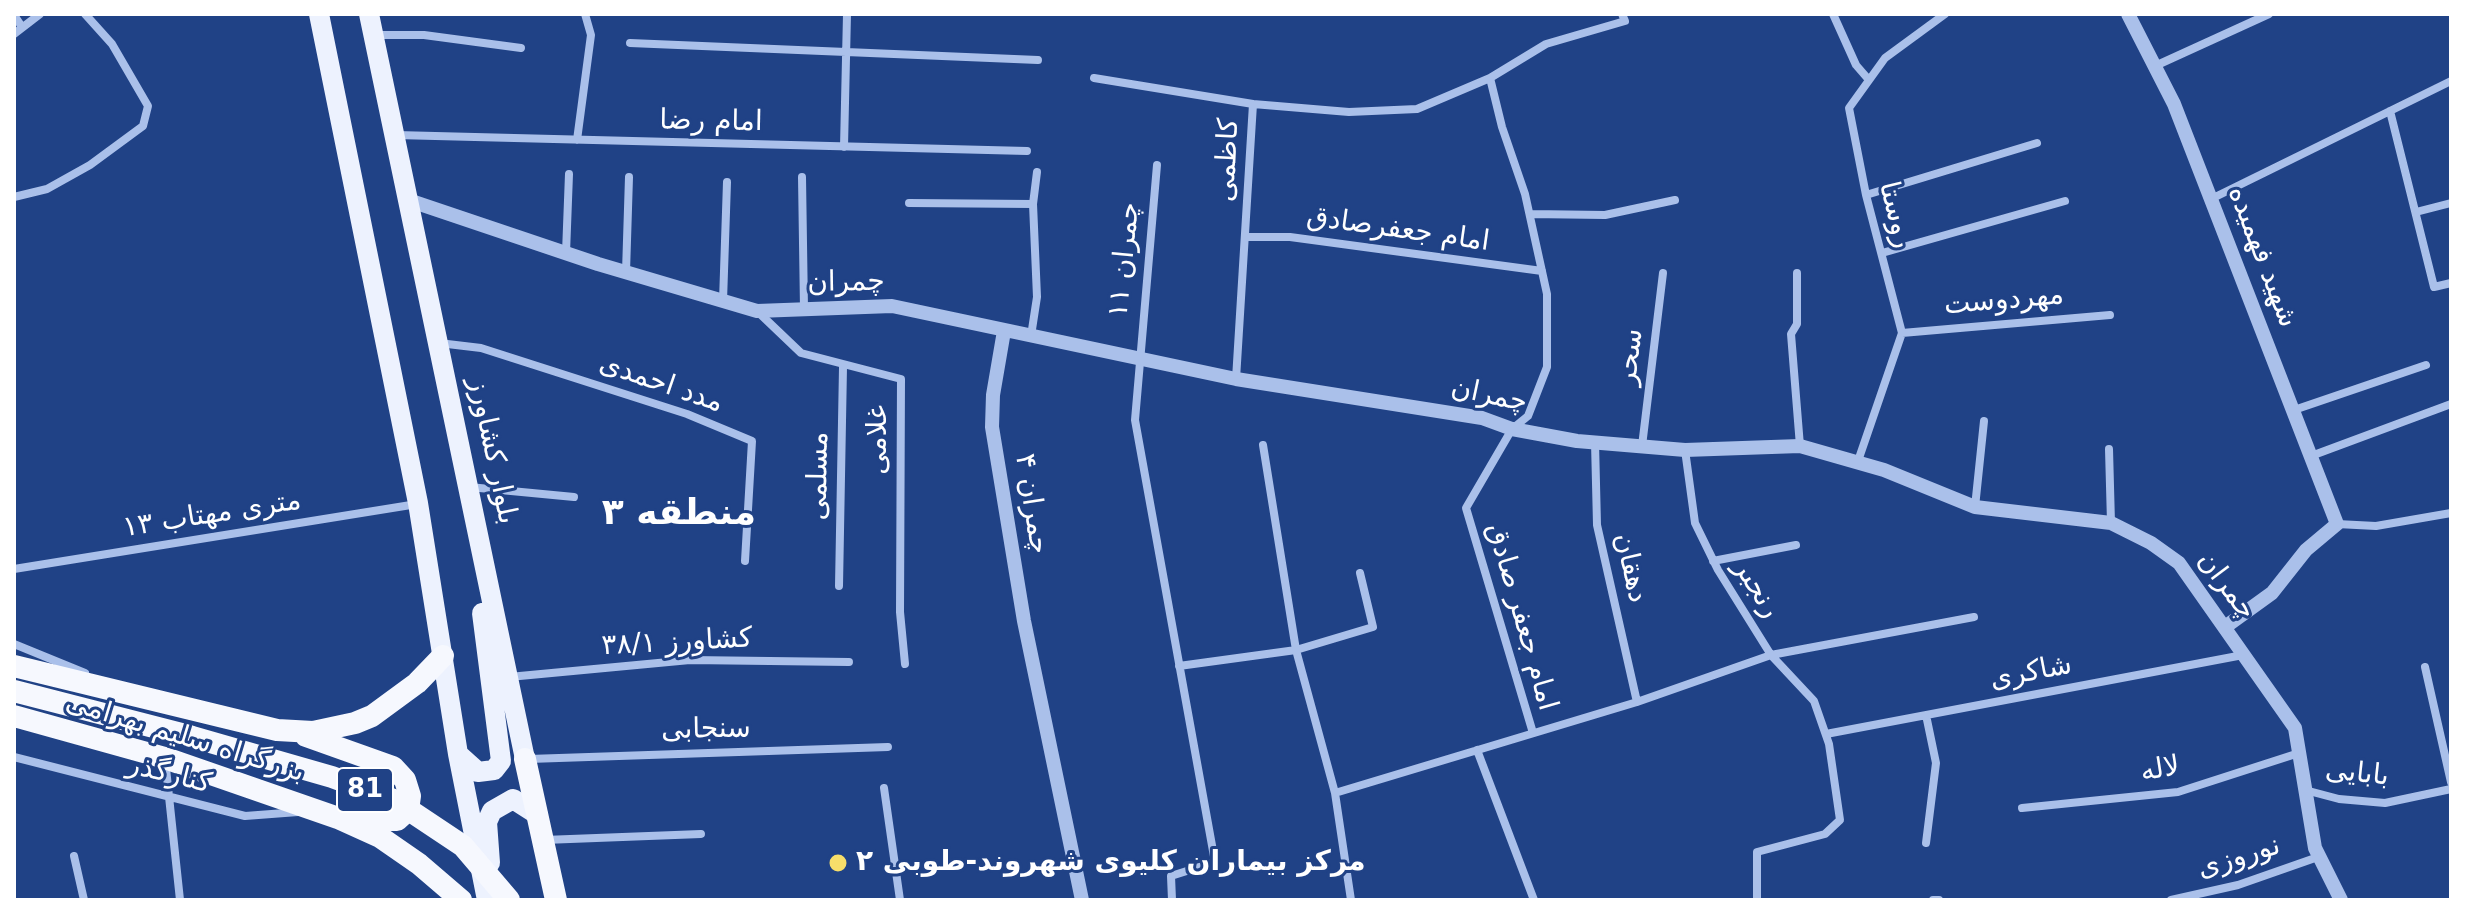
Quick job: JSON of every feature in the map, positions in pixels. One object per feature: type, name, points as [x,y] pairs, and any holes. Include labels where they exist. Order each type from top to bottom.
[{"type":"highway","points":[[277,730],[313,732],[355,723],[388,706],[417,683],[443,656]]},
{"type":"highway","points":[[14,666],[319,739],[393,767],[405,780],[410,796],[408,810],[397,820],[378,822],[338,818]]},
{"type":"highway","name":"81","points":[[14,691],[332,777],[394,800],[463,846],[509,900]]},
{"type":"highway","name":"بزرگراه سلیم بهرامی","points":[[14,716],[165,758],[338,818]]},
{"type":"highway","name":"بلوار کشاورز","points":[[525,759],[556,900]]},
{"type":"highway","name":"81","points":[[338,818],[380,837],[419,864],[461,900]]},
{"type":"main road","points":[[319,14],[418,503],[458,754],[489,900]]},
{"type":"main road","name":"بلوار کشاورز","points":[[369,14],[525,759]]},
{"type":"main road","points":[[458,754],[478,772],[494,770],[501,761],[482,616],[483,559]]},
{"type":"main road","points":[[489,900],[487,822],[492,811],[513,799],[538,815]]},
{"type":"street","points":[[14,34],[40,14]]},
{"type":"street","points":[[14,197],[47,189],[90,165],[143,126],[148,106],[112,44],[85,14]]},
{"type":"street","points":[[577,140],[591,35],[585,14]]},
{"type":"street","points":[[844,147],[847,14]]},
{"type":"street","points":[[1253,104],[1349,112],[1417,109],[1490,78],[1546,44],[1625,21],[1622,14]]},
{"type":"street","points":[[1833,14],[1856,65],[1869,80]]},
{"type":"street","name":"روستا","points":[[1902,333],[1866,195],[1849,108],[1885,58],[1945,14]]},
{"type":"street","name":"شهید فهمیده","points":[[2128,14],[2174,104],[2337,524]]},
{"type":"street","points":[[2155,66],[2269,14]]},
{"type":"street","points":[[14,15],[22,27]]},
{"type":"street","points":[[374,35],[424,35],[521,48]]},
{"type":"street","points":[[630,43],[1038,60]]},
{"type":"street","name":"کاظمی","points":[[1094,78],[1253,104],[1236,379]]},
{"type":"street","name":"امام جعفر صادق","points":[[1490,78],[1530,214],[1547,294],[1547,367],[1528,416],[1512,429],[1466,508],[1533,733]]},
{"type":"street","points":[[2211,199],[2451,81]]},
{"type":"street","points":[[2390,111],[2434,287],[2451,283]]},
{"type":"street","name":"امام رضا","points":[[395,135],[1027,151]]},
{"type":"street","points":[[1866,195],[2037,143]]},
{"type":"street","name":"چمران ۱۱","points":[[1157,165],[1137,359],[1135,420],[1215,862],[1171,876],[1172,900]]},
{"type":"street","points":[[1031,337],[1037,297],[1033,204],[1037,172]]},
{"type":"street","points":[[566,253],[569,174]]},
{"type":"street","points":[[626,272],[629,177]]},
{"type":"street","points":[[802,177],[804,309]]},
{"type":"street","points":[[723,301],[727,182]]},
{"type":"street","name":"چمران","points":[[408,200],[566,253],[757,311],[892,306],[1236,379],[1482,418],[1512,429],[1595,442],[1685,450],[1800,446],[1858,461],[1975,507],[2111,523],[2151,543],[2179,563],[2295,728],[2318,857],[2341,900]]},
{"type":"street","points":[[1530,214],[1605,215],[1675,200]]},
{"type":"street","points":[[1882,253],[2065,201]]},
{"type":"street","points":[[909,203],[1033,204]]},
{"type":"street","points":[[2416,212],[2451,203]]},
{"type":"street","name":"امام جعفرصادق","points":[[1246,237],[1290,237],[1542,271]]},
{"type":"street","name":"سحر","points":[[1642,446],[1663,273]]},
{"type":"street","points":[[1797,273],[1797,324],[1791,334],[1800,446]]},
{"type":"street","name":"غلامی","points":[[757,311],[801,353],[843,367],[901,379],[900,612],[905,664]]},
{"type":"street","name":"مهردوست","points":[[1902,333],[2110,315]]},
{"type":"street","name":"چمران ۴","points":[[1004,331],[993,395],[992,427],[1038,684],[1082,900]]},
{"type":"street","points":[[1858,461],[1902,333]]},
{"type":"street","name":"مدد احمدی","points":[[438,343],[481,348],[549,369],[687,414],[752,441],[745,561]]},
{"type":"street","points":[[2294,410],[2426,365]]},
{"type":"street","name":"مسلمی","points":[[839,586],[843,367]]},
{"type":"street","points":[[2311,456],[2451,404]]},
{"type":"street","points":[[1975,507],[1984,421]]},
{"type":"street","name":"دهقان","points":[[1595,442],[1597,525],[1637,702]]},
{"type":"street","points":[[1263,445],[1296,650],[1335,793],[1351,900]]},
{"type":"street","points":[[2109,449],[2111,523]]},
{"type":"street","name":"رنجبر","points":[[1685,450],[1695,523],[1713,561],[1771,655],[1814,701],[1826,734],[1840,820],[1825,834],[1757,852],[1757,900]]},
{"type":"street","points":[[468,487],[574,497]]},
{"type":"street","name":"۱۳ متری مهتاب","points":[[14,569],[418,503]]},
{"type":"street","points":[[2225,627],[2272,593],[2306,550],[2337,524],[2376,526],[2451,513]]},
{"type":"street","points":[[1713,561],[1796,545]]},
{"type":"street","points":[[1179,666],[1296,650],[1373,627],[1360,573]]},
{"type":"street","points":[[1335,793],[1637,702],[1771,655],[1974,617]]},
{"type":"street","points":[[14,644],[152,701]]},
{"type":"street","name":"شاکری","points":[[1826,734],[2244,654]]},
{"type":"street","name":"کشاورز ۳۸/۱","points":[[508,677],[690,660],[849,662]]},
{"type":"street","points":[[2425,667],[2451,782]]},
{"type":"street","points":[[1926,715],[1936,763],[1926,843]]},
{"type":"street","name":"سنجابی","points":[[525,759],[557,755],[888,747]]},
{"type":"street","points":[[1477,750],[1534,900]]},
{"type":"street","name":"لاله","points":[[2022,808],[2178,792],[2299,753]]},
{"type":"street","name":"کنارگذر","points":[[14,757],[245,816],[316,810]]},
{"type":"street","points":[[165,758],[180,900]]},
{"type":"street","points":[[884,788],[900,900]]},
{"type":"street","name":"بابایی","points":[[2305,790],[2339,799],[2385,803],[2451,789]]},
{"type":"street","points":[[544,840],[701,834]]},
{"type":"street","points":[[74,856],[84,900]]},
{"type":"street","name":"نوروزی","points":[[2171,900],[2238,885],[2318,857]]},
{"type":"place","name":"مرکز بیماران کلیوی شهروند-طوبی ۲","points":[[838,863]]},
{"type":"district","name":"منطقه ۳","points":[[679,515]]}]
